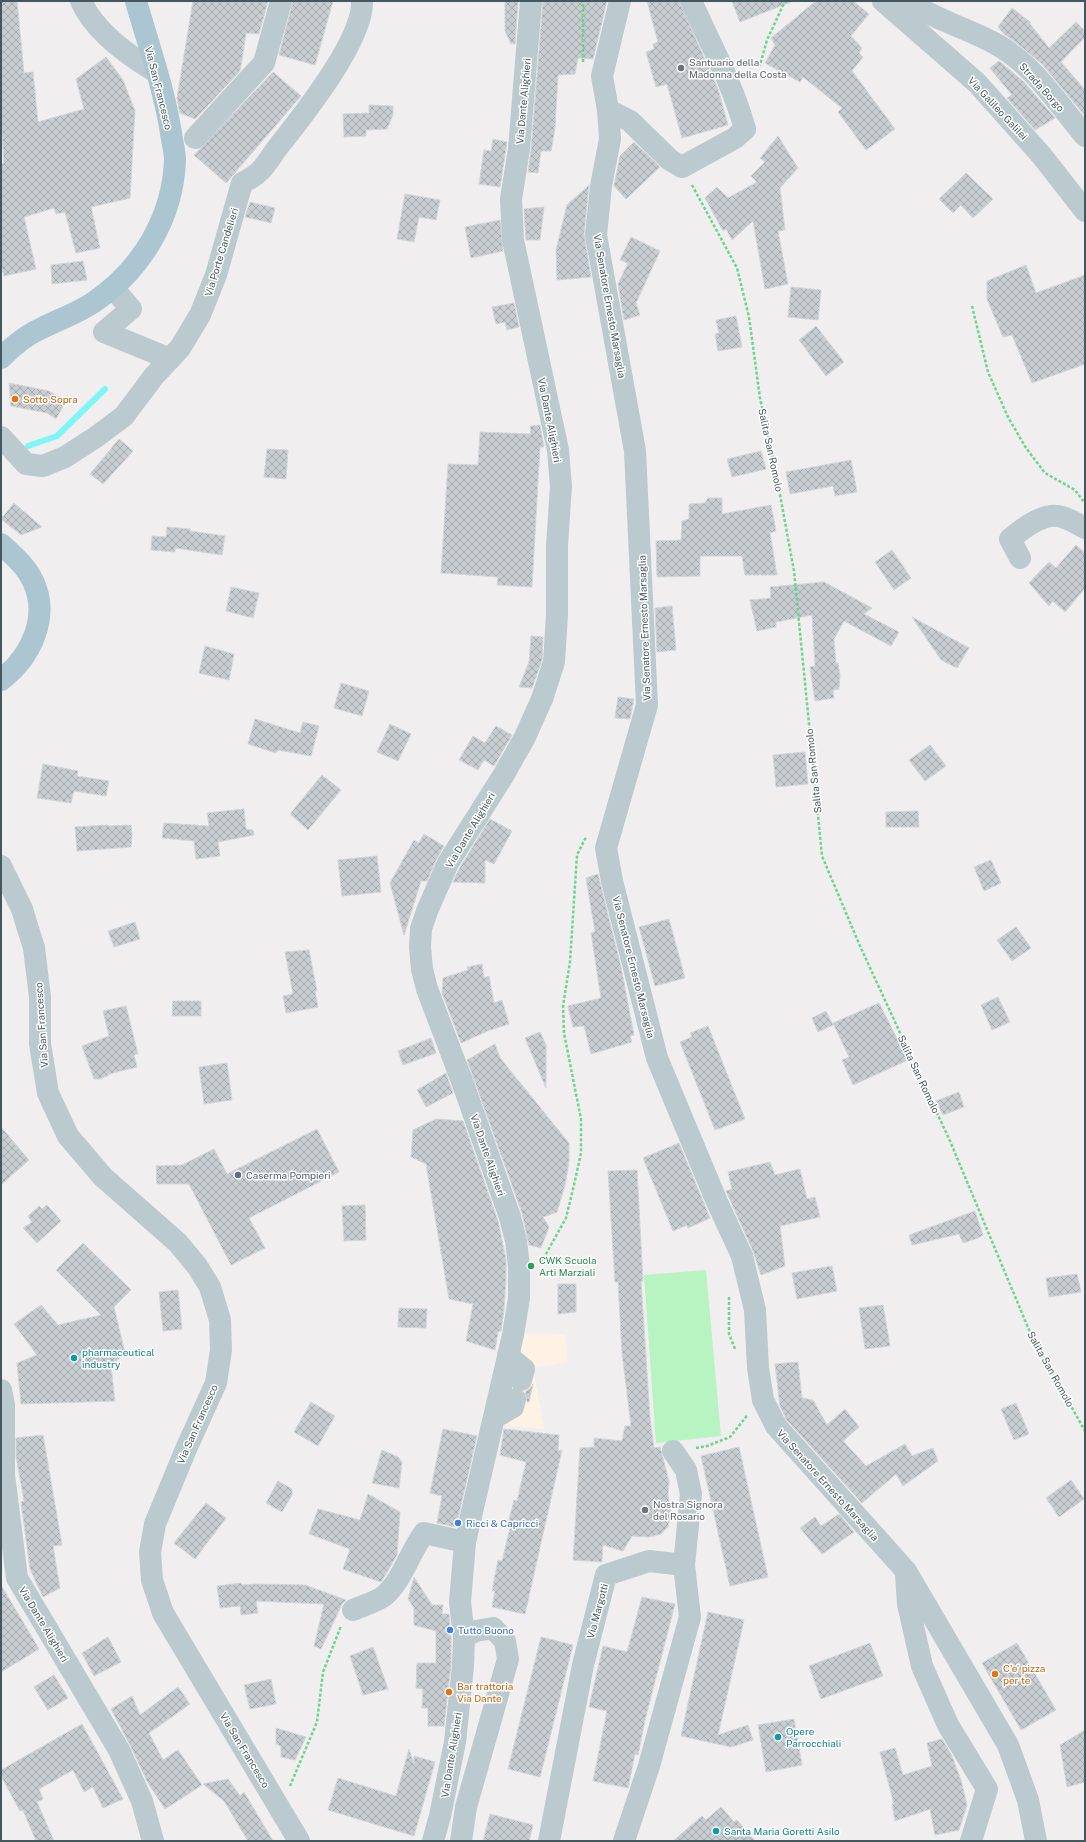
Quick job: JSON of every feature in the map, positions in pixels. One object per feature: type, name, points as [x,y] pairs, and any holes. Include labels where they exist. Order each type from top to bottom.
[{"type":"main road","name":"Via San Francesco","points":[[1,358],[17,343],[41,328],[69,316],[93,303],[113,288],[148,248],[160,225],[173,182],[175,158],[168,115],[136,1]]},
{"type":"main road","points":[[6,551],[24,567],[33,580],[38,596],[40,613],[34,637],[24,658],[7,675]]},
{"type":"street","points":[[80,1],[95,23],[114,43],[134,59],[156,72]]},
{"type":"street","points":[[195,138],[264,63],[281,1]]},
{"type":"street","name":"Via Porte Candelieri","points":[[1,438],[26,464],[43,466],[52,464],[96,437],[124,416],[154,376],[162,356],[190,334],[210,291],[242,183],[259,172],[300,121],[336,67],[358,24],[362,12],[362,1]]},
{"type":"street","name":"Via Dante Alighieri","points":[[433,1841],[440,1816],[455,1742],[463,1666],[464,1637],[460,1602],[465,1542],[518,1308],[519,1266],[516,1241],[510,1217],[462,1081],[427,989],[422,969],[420,948],[421,929],[448,863],[503,776],[525,737],[542,698],[554,662],[557,614],[557,546],[561,478],[558,450],[513,240],[511,199],[519,149],[531,1]]},
{"type":"street","name":"Via Senatore Ernesto Marsaglia","points":[[620,1],[602,76],[608,110],[610,140],[601,186],[596,235],[636,451],[642,561],[647,705],[606,848],[612,880],[657,1058],[717,1202],[742,1256],[755,1310],[758,1368],[762,1400],[776,1426],[906,1571],[1008,1745],[1028,1800],[1036,1841]]},
{"type":"street","points":[[608,110],[630,121],[670,160],[682,167],[735,138],[745,129],[715,54],[691,1]]},
{"type":"street","name":"Via Galileo Galilei","points":[[882,1],[977,83],[1042,156],[1085,211]]},
{"type":"street","name":"Strada Borgo","points":[[908,1],[938,19],[997,44],[1036,77],[1085,136]]},
{"type":"street","points":[[113,288],[131,309],[104,332],[162,356]]},
{"type":"street","points":[[1020,558],[1010,539],[1027,525],[1044,518],[1060,516],[1085,528]]},
{"type":"street","name":"Via San Francesco","points":[[1,866],[22,908],[34,948],[40,997],[40,1044],[48,1093],[68,1136],[103,1177],[178,1244],[197,1266],[210,1287],[220,1320],[221,1350],[216,1383],[186,1449],[155,1524],[150,1552],[152,1580],[163,1612],[299,1841]]},
{"type":"street","points":[[494,1418],[513,1407],[524,1369],[508,1356]]},
{"type":"street","name":"Via Dante Alighieri","points":[[1,1390],[4,1405],[4,1475],[17,1578],[118,1750],[142,1801],[153,1841]]},
{"type":"street","points":[[624,1841],[649,1766],[690,1617],[684,1565],[691,1494],[686,1470],[673,1451]]},
{"type":"street","points":[[353,1610],[384,1596],[404,1570],[416,1544],[424,1533],[465,1542]]},
{"type":"street","name":"Via Margotti","points":[[549,1841],[582,1665],[606,1575],[649,1561],[684,1565]]},
{"type":"street","points":[[906,1571],[908,1604],[922,1666],[948,1725],[987,1789],[971,1841]]},
{"type":"street","points":[[461,1841],[466,1807],[508,1659],[505,1641],[493,1628],[476,1631],[464,1637]]},
{"type":"path","points":[[582,45],[583,1]]},
{"type":"path","points":[[715,54],[752,65],[760,65],[767,40],[785,1]]},
{"type":"path","name":"Salita San Romolo","points":[[682,167],[737,268],[749,317],[760,398],[776,473],[794,571],[822,856],[860,946],[950,1141],[1032,1337],[1085,1431]]},
{"type":"path","points":[[972,306],[988,372],[1008,417],[1026,448],[1045,473],[1075,490],[1085,504]]},
{"type":"path","points":[[538,1267],[566,1218],[580,1153],[581,1119],[564,1033],[563,1006],[570,962],[577,855],[589,830]]},
{"type":"path","points":[[729,1291],[729,1334],[737,1355]]},
{"type":"path","points":[[673,1451],[707,1446],[730,1437],[746,1416],[746,1410]]},
{"type":"path","points":[[293,1793],[290,1787],[318,1722],[323,1672],[338,1630],[353,1610]]},
{"type":"shaded area","points":[[518,1333],[565,1334],[568,1362],[533,1368],[544,1429],[498,1425]]},
{"type":"green space","points":[[706,1270],[721,1436],[656,1443],[644,1275]]},
{"type":"building","points":[[1,1],[17,1],[24,73],[33,72],[38,122],[84,109],[76,79],[106,57],[123,80],[135,111],[130,198],[91,207],[100,248],[76,253],[65,212],[56,214],[54,208],[24,217],[36,269],[4,276],[1,265],[1,164],[4,163],[1,120]]},
{"type":"building","points":[[193,1],[268,1],[259,34],[246,33],[244,46],[242,45],[244,47],[240,71],[195,119],[180,113],[177,98]]},
{"type":"building","points":[[293,1],[333,1],[315,65],[279,55]]},
{"type":"building","points":[[505,1],[518,1],[515,44],[511,44],[505,31]]},
{"type":"building","points":[[543,1],[607,1],[593,59],[578,58],[575,74],[558,75],[555,128],[551,151],[541,151],[538,173],[528,172]]},
{"type":"building","name":"Santuario della Madonna della Costa","points":[[647,1],[679,1],[718,89],[728,125],[682,138],[667,84],[656,87],[646,52],[654,49],[653,44],[658,42]]},
{"type":"building","points":[[732,1],[791,1],[791,2],[740,22]]},
{"type":"building","points":[[816,1],[853,1],[869,14],[851,36],[862,48],[859,53],[863,57],[852,71],[895,129],[866,150],[838,112],[842,108],[803,77],[800,82],[765,63],[775,45],[771,38]]},
{"type":"building","points":[[1012,8],[1030,22],[1049,48],[1076,22],[1085,31],[1085,37],[1061,62],[1085,90],[1085,116],[1043,65],[1004,34],[998,27]]},
{"type":"building","points":[[999,61],[1024,82],[1055,118],[1035,130],[1007,98],[1012,95],[990,68]]},
{"type":"building","points":[[273,72],[301,96],[226,183],[194,155]]},
{"type":"building","points":[[369,105],[393,106],[393,115],[387,129],[366,130],[366,136],[344,137],[343,114],[369,113]]},
{"type":"building","points":[[778,136],[798,168],[780,188],[785,230],[778,231],[788,284],[765,289],[753,221],[732,240],[726,229],[723,231],[705,198],[717,187],[728,198],[757,182],[751,176],[765,162],[760,158]]},
{"type":"building","points":[[493,139],[507,142],[500,187],[479,184],[484,150],[491,151]]},
{"type":"building","points":[[634,142],[660,167],[626,199],[614,186],[620,156]]},
{"type":"building","points":[[966,173],[993,199],[973,218],[961,205],[953,213],[939,199]]},
{"type":"building","points":[[589,185],[584,234],[591,277],[557,280],[556,250],[567,205]]},
{"type":"building","points":[[405,194],[440,200],[436,220],[419,217],[414,242],[397,239]]},
{"type":"building","points":[[250,202],[275,208],[271,223],[245,217]]},
{"type":"building","points":[[544,207],[540,240],[526,240],[524,209]]},
{"type":"building","points":[[500,220],[503,251],[471,258],[465,227]]},
{"type":"building","points":[[631,237],[660,251],[636,303],[640,315],[624,320],[618,284],[628,263],[620,260]]},
{"type":"building","points":[[83,261],[87,280],[52,284],[51,265]]},
{"type":"building","points":[[1026,265],[1036,293],[1085,275],[1085,364],[1032,383],[1012,335],[1003,337],[987,299],[987,281]]},
{"type":"building","points":[[791,287],[821,290],[818,320],[788,317]]},
{"type":"building","points":[[514,303],[519,327],[507,330],[505,322],[496,324],[492,307]]},
{"type":"building","points":[[736,316],[742,347],[718,351],[715,334],[719,333],[716,320]]},
{"type":"building","points":[[816,326],[844,362],[826,376],[799,340]]},
{"type":"building","points":[[9,383],[49,391],[66,401],[56,419],[47,413],[11,406]]},
{"type":"building","points":[[540,425],[544,447],[540,447],[532,587],[497,585],[498,577],[441,573],[448,464],[478,465],[480,432],[531,434],[530,426]]},
{"type":"building","points":[[119,439],[133,451],[103,484],[90,474]]},
{"type":"building","points":[[267,449],[288,450],[286,479],[264,477]]},
{"type":"building","points":[[761,451],[766,469],[732,477],[727,459]]},
{"type":"building","points":[[851,460],[857,492],[835,496],[833,486],[790,494],[786,472]]},
{"type":"building","points":[[708,498],[722,498],[722,514],[771,505],[776,531],[770,533],[777,575],[745,575],[742,556],[700,556],[700,576],[657,577],[656,541],[681,540],[682,521],[689,519],[689,504],[705,503]]},
{"type":"building","points":[[14,503],[42,527],[21,535],[1,519]]},
{"type":"building","points":[[167,527],[190,529],[190,531],[225,536],[222,555],[175,548],[175,552],[151,550],[152,536],[166,537]]},
{"type":"building","points":[[1076,545],[1085,553],[1085,588],[1065,612],[1053,601],[1049,606],[1029,583],[1049,562],[1056,568]]},
{"type":"building","points":[[892,550],[911,578],[894,590],[875,562]]},
{"type":"building","points":[[824,582],[872,608],[864,614],[899,632],[891,646],[844,621],[834,639],[836,663],[838,663],[840,675],[839,689],[833,690],[834,698],[815,701],[810,667],[815,666],[812,615],[776,622],[776,627],[757,631],[750,600],[771,598],[770,587]]},
{"type":"building","points":[[231,587],[259,593],[253,618],[226,611]]},
{"type":"building","points":[[672,606],[676,650],[657,652],[655,608]]},
{"type":"building","points":[[912,617],[969,648],[957,668],[941,660]]},
{"type":"building","points":[[531,636],[543,637],[542,660],[532,688],[519,687],[529,662]]},
{"type":"building","points":[[205,646],[234,654],[229,680],[199,673]]},
{"type":"building","points":[[341,683],[369,691],[362,716],[334,708]]},
{"type":"building","points":[[618,697],[634,699],[630,719],[615,718]]},
{"type":"building","points":[[255,719],[300,733],[303,722],[319,726],[311,756],[278,750],[276,753],[248,744]]},
{"type":"building","points":[[390,724],[411,734],[398,761],[377,752]]},
{"type":"building","points":[[496,726],[512,735],[494,766],[484,760],[478,770],[459,760],[473,736],[485,743]]},
{"type":"building","points":[[930,745],[946,766],[925,781],[909,760]]},
{"type":"building","points":[[805,752],[808,784],[776,787],[773,755]]},
{"type":"building","points":[[43,764],[78,771],[77,776],[109,781],[106,796],[74,791],[71,803],[37,798]]},
{"type":"building","points":[[322,775],[341,790],[308,830],[290,814]]},
{"type":"building","points":[[244,809],[246,829],[253,830],[254,835],[218,842],[220,856],[196,859],[194,841],[162,838],[164,823],[209,826],[207,813]]},
{"type":"building","points":[[918,811],[919,827],[886,827],[886,812]]},
{"type":"building","points":[[490,819],[512,831],[494,864],[485,860],[485,883],[453,882],[459,869]]},
{"type":"building","points":[[131,825],[131,847],[77,851],[75,827]]},
{"type":"building","points":[[424,834],[444,846],[427,881],[421,881],[404,935],[390,883],[414,840],[419,843]]},
{"type":"building","points":[[377,856],[381,892],[342,896],[338,860]]},
{"type":"building","points":[[991,860],[1001,883],[984,891],[974,867]]},
{"type":"building","points":[[598,874],[621,967],[634,1035],[630,1036],[632,1042],[591,1054],[584,1026],[573,1027],[568,1006],[601,998],[591,933],[595,932],[586,878]]},
{"type":"building","points":[[669,919],[685,978],[655,986],[639,927]]},
{"type":"building","points":[[135,922],[140,939],[114,947],[108,931]]},
{"type":"building","points":[[1016,927],[1031,948],[1012,961],[997,940]]},
{"type":"building","points":[[309,950],[317,991],[315,991],[318,1007],[286,1013],[283,996],[293,994],[285,952]]},
{"type":"building","points":[[482,964],[484,978],[489,976],[494,1003],[502,1000],[509,1024],[490,1030],[461,1043],[442,993],[443,978],[468,970],[467,967]]},
{"type":"building","points":[[998,997],[1010,1022],[992,1030],[981,1005]]},
{"type":"building","points":[[173,1001],[201,1001],[201,1016],[172,1016]]},
{"type":"building","points":[[879,1003],[908,1060],[853,1085],[842,1060],[849,1057],[833,1023]]},
{"type":"building","points":[[126,1006],[138,1054],[134,1055],[137,1067],[109,1074],[100,1079],[94,1079],[82,1046],[109,1036],[103,1011]]},
{"type":"building","points":[[826,1011],[833,1025],[818,1032],[812,1018]]},
{"type":"building","points":[[708,1026],[745,1119],[715,1130],[680,1042],[692,1037],[690,1033]]},
{"type":"building","points":[[540,1032],[546,1045],[546,1088],[525,1038]]},
{"type":"building","points":[[431,1038],[436,1053],[403,1065],[398,1051]]},
{"type":"building","points":[[495,1044],[500,1058],[569,1143],[569,1162],[565,1185],[557,1212],[543,1217],[549,1227],[541,1248],[529,1245],[522,1213],[467,1060]]},
{"type":"building","points":[[227,1063],[232,1100],[204,1104],[199,1067]]},
{"type":"building","points":[[446,1073],[453,1093],[426,1107],[417,1090]]},
{"type":"building","points":[[959,1092],[964,1107],[943,1115],[936,1101]]},
{"type":"building","points":[[436,1119],[463,1121],[498,1221],[506,1260],[506,1278],[501,1331],[498,1332],[495,1350],[466,1341],[473,1304],[449,1299],[426,1164],[411,1157],[413,1130]]},
{"type":"building","points":[[1,1127],[29,1160],[1,1185]]},
{"type":"building","points":[[317,1129],[339,1172],[249,1218],[265,1248],[231,1265],[189,1184],[157,1184],[156,1166],[182,1165],[214,1149],[227,1174]]},
{"type":"building","points":[[679,1143],[710,1218],[688,1228],[687,1225],[673,1231],[643,1158]]},
{"type":"building","points":[[770,1162],[775,1175],[800,1169],[807,1199],[815,1197],[820,1217],[780,1226],[785,1266],[761,1275],[753,1251],[726,1191],[732,1189],[728,1172]]},
{"type":"building","points":[[637,1170],[643,1281],[641,1281],[650,1418],[654,1448],[660,1447],[669,1481],[668,1495],[671,1513],[668,1527],[661,1534],[649,1537],[632,1536],[623,1551],[603,1545],[602,1562],[573,1560],[580,1448],[594,1447],[594,1438],[622,1441],[625,1426],[631,1426],[622,1353],[618,1282],[615,1282],[608,1171]]},
{"type":"building","points":[[47,1205],[61,1221],[37,1243],[23,1228],[32,1222],[28,1216],[39,1206],[42,1209]]},
{"type":"building","points":[[365,1205],[366,1240],[344,1241],[342,1206]]},
{"type":"building","points":[[975,1211],[983,1235],[978,1238],[963,1243],[959,1234],[912,1245],[909,1235]]},
{"type":"building","name":"pharmaceutical industry","points":[[83,1243],[131,1290],[114,1307],[125,1353],[111,1366],[115,1401],[21,1404],[17,1363],[37,1355],[14,1324],[41,1305],[58,1325],[101,1315],[56,1270]]},
{"type":"building","points":[[832,1266],[837,1291],[797,1299],[792,1273]]},
{"type":"building","points":[[1077,1274],[1081,1292],[1049,1297],[1046,1278]]},
{"type":"building","points":[[558,1284],[576,1284],[576,1312],[558,1314]]},
{"type":"building","points":[[178,1290],[182,1329],[163,1331],[159,1292]]},
{"type":"building","points":[[883,1305],[890,1346],[865,1349],[859,1308]]},
{"type":"building","points":[[399,1308],[427,1309],[426,1328],[398,1327]]},
{"type":"building","points":[[798,1362],[802,1398],[813,1400],[827,1425],[845,1409],[859,1427],[843,1441],[866,1466],[905,1444],[912,1456],[933,1448],[938,1461],[903,1486],[896,1474],[862,1503],[786,1419],[780,1406],[775,1364]]},
{"type":"building","points":[[533,1384],[529,1402],[527,1402],[525,1392]]},
{"type":"building","points":[[311,1402],[335,1416],[318,1446],[294,1432]]},
{"type":"building","points":[[1016,1403],[1029,1434],[1014,1440],[1001,1409]]},
{"type":"building","points":[[443,1429],[477,1436],[456,1527],[437,1523],[442,1496],[430,1493]]},
{"type":"building","points":[[504,1429],[559,1435],[558,1451],[562,1450],[525,1614],[492,1607],[495,1591],[492,1591],[498,1560],[502,1561],[510,1528],[507,1528],[514,1500],[517,1501],[526,1462],[500,1455]]},
{"type":"building","points":[[43,1435],[62,1545],[53,1546],[60,1588],[43,1597],[30,1569],[21,1502],[24,1501],[16,1456],[16,1438]]},
{"type":"building","points":[[739,1447],[768,1577],[730,1586],[701,1456]]},
{"type":"building","points":[[382,1450],[398,1457],[402,1462],[399,1488],[372,1483]]},
{"type":"building","points":[[1071,1480],[1084,1499],[1059,1517],[1046,1498]]},
{"type":"building","points":[[278,1481],[292,1489],[292,1495],[282,1512],[266,1503]]},
{"type":"building","points":[[368,1494],[400,1512],[397,1555],[381,1582],[343,1569],[350,1549],[309,1534],[318,1509],[360,1520]]},
{"type":"building","points":[[206,1503],[226,1518],[195,1559],[174,1543]]},
{"type":"building","points":[[839,1514],[854,1532],[822,1554],[800,1528],[815,1517],[821,1526]]},
{"type":"building","points":[[414,1577],[432,1605],[443,1605],[442,1614],[449,1614],[451,1665],[444,1726],[428,1726],[428,1708],[422,1708],[423,1689],[416,1688],[417,1663],[436,1663],[436,1631],[414,1625],[414,1608],[408,1599]]},
{"type":"building","points":[[241,1583],[242,1585],[305,1585],[346,1600],[342,1604],[321,1649],[314,1646],[324,1604],[256,1601],[258,1613],[241,1615],[240,1606],[220,1608],[217,1586]]},
{"type":"building","points":[[1,1585],[39,1649],[1,1672]]},
{"type":"building","points":[[642,1597],[675,1604],[645,1720],[638,1755],[635,1754],[628,1788],[593,1781],[607,1711],[589,1707],[603,1646],[627,1652]]},
{"type":"building","points":[[708,1612],[744,1620],[718,1735],[748,1725],[753,1740],[731,1747],[681,1736]]},
{"type":"building","points":[[108,1637],[121,1662],[94,1676],[82,1653]]},
{"type":"building","points":[[541,1637],[573,1645],[540,1777],[508,1769]]},
{"type":"building","points":[[870,1643],[883,1676],[821,1699],[809,1666]]},
{"type":"building","points":[[1017,1643],[1056,1710],[1021,1730],[982,1663]]},
{"type":"building","points":[[373,1647],[388,1689],[363,1695],[350,1656]]},
{"type":"building","points":[[54,1675],[68,1698],[48,1710],[34,1687]]},
{"type":"building","points":[[271,1679],[276,1704],[250,1709],[244,1685]]},
{"type":"building","points":[[178,1687],[190,1704],[149,1733],[163,1760],[178,1750],[202,1785],[165,1809],[148,1783],[111,1709],[132,1696],[140,1715]]},
{"type":"building","name":"Opere Parrocchiali","points":[[794,1719],[802,1765],[766,1772],[758,1725]]},
{"type":"building","points":[[82,1724],[123,1799],[103,1808],[93,1787],[84,1792],[73,1770],[39,1789],[43,1799],[37,1802],[54,1841],[36,1841],[23,1810],[20,1811],[1,1776],[1,1770]]},
{"type":"building","points":[[276,1728],[306,1737],[295,1760],[281,1757],[281,1746],[276,1744]]},
{"type":"building","points":[[1085,1730],[1085,1782],[1067,1787],[1060,1745]]},
{"type":"building","points":[[942,1739],[951,1754],[961,1780],[967,1805],[959,1830],[935,1835],[930,1809],[895,1821],[892,1804],[894,1804],[880,1752],[895,1748],[903,1775],[932,1766],[927,1743]]},
{"type":"building","points":[[409,1749],[414,1764],[414,1756],[435,1762],[414,1836],[328,1810],[338,1778],[396,1796]]},
{"type":"building","points":[[228,1779],[240,1796],[244,1792],[273,1841],[248,1841],[224,1801],[203,1784]]},
{"type":"building","name":"Santa Maria Goretti Asilo","points":[[721,1807],[734,1822],[737,1820],[755,1841],[673,1841],[702,1816],[706,1820]]},
{"type":"building","points":[[490,1814],[533,1825],[529,1841],[483,1841]]},
{"type":"waterway","points":[[28,446],[57,436],[105,389]]},
{"type":"place","name":"Santuario della Madonna della Costa","points":[[681,68]]},
{"type":"place","name":"Sotto Sopra","points":[[15,399]]},
{"type":"place","name":"Caserma Pompieri","points":[[238,1175]]},
{"type":"place","name":"CWK Scuola Arti Marziali","points":[[531,1266]]},
{"type":"place","name":"pharmaceutical industry","points":[[74,1358]]},
{"type":"place","name":"Nostra Signora del Rosario","points":[[645,1510]]},
{"type":"place","name":"Ricci & Capricci","points":[[458,1523]]},
{"type":"place","name":"Tutto Buono","points":[[450,1630]]},
{"type":"place","name":"C'e' pizza per te","points":[[995,1674]]},
{"type":"place","name":"Bar trattoria Via Dante","points":[[449,1692]]},
{"type":"place","name":"Opere Parrocchiali","points":[[778,1737]]},
{"type":"place","name":"Santa Maria Goretti Asilo","points":[[716,1831]]}]
